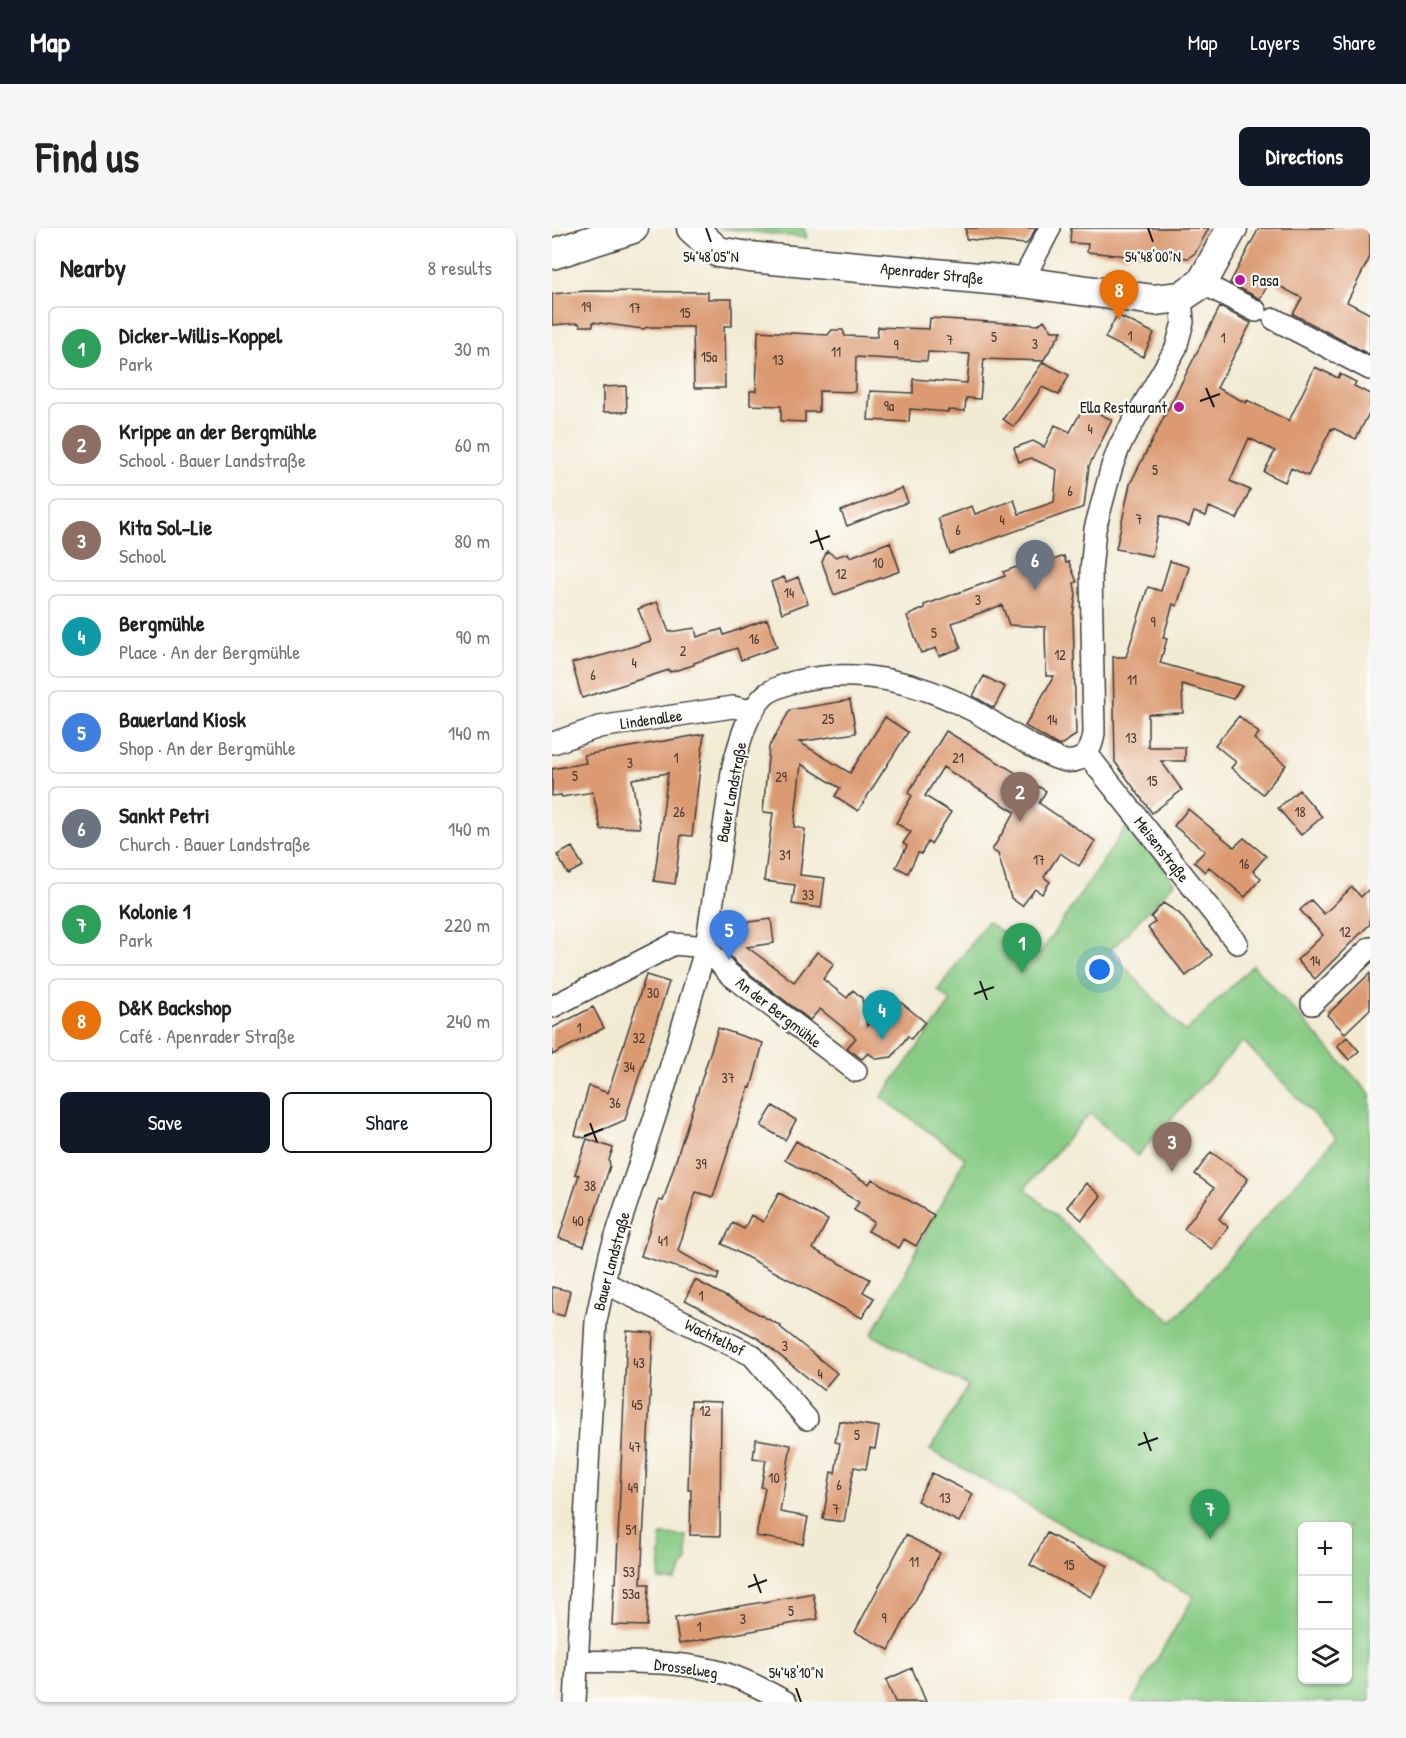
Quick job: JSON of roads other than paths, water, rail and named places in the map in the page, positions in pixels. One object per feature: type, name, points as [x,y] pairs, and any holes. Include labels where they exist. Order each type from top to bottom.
[{"type":"street","points":[[552,254],[633,228]]},
{"type":"street","name":"Apenrader Straße","points":[[692,228],[718,252],[749,258],[1022,282],[1154,300],[1192,290]]},
{"type":"street","points":[[1022,282],[1050,228]]},
{"type":"street","points":[[1087,754],[1092,745],[1094,733],[1091,571],[1095,529],[1112,466],[1120,445],[1176,348],[1192,290],[1232,228]]},
{"type":"street","points":[[1192,290],[1265,315],[1370,369]]},
{"type":"street","name":"Bauer Landstraße","points":[[575,1702],[596,1321],[610,1254],[664,1089],[706,947],[733,766],[752,711],[765,695],[783,685],[838,675],[877,677],[921,689],[972,710],[1047,754],[1066,761],[1080,759],[1087,754]]},
{"type":"street","name":"Lindenallee","points":[[553,743],[599,727],[733,707],[752,711]]},
{"type":"street","name":"Meisenstraße","points":[[1087,754],[1237,943]]},
{"type":"street","points":[[552,1008],[674,944],[706,947]]},
{"type":"street","name":"An der Bergmühle","points":[[706,947],[728,973],[856,1071]]},
{"type":"street","points":[[1312,1004],[1370,948]]},
{"type":"street","name":"Wachtelhof","points":[[603,1282],[752,1355],[807,1419]]},
{"type":"street","name":"Drosselweg","points":[[579,1661],[666,1664],[703,1668],[727,1674],[786,1702]]},
{"type":"place","name":"Pasa","points":[[1240,280]]},
{"type":"place","name":"D&K Backshop","points":[[1119,320]]},
{"type":"place","name":"Ella Restaurant","points":[[1179,407]]},
{"type":"place","name":"Sankt Petri","points":[[1035,590]]},
{"type":"place","name":"Krippe an der Bergmühle","points":[[1020,822]]},
{"type":"place","name":"Bauerland Kiosk","points":[[729,960]]},
{"type":"place","name":"Dicker-Willis-Koppel","points":[[1022,973]]},
{"type":"place","name":"Bergmühle","points":[[882,1040]]},
{"type":"place","name":"Kita Sol-Lie","points":[[1172,1172]]},
{"type":"place","name":"Kolonie 1","points":[[1210,1539]]}]
